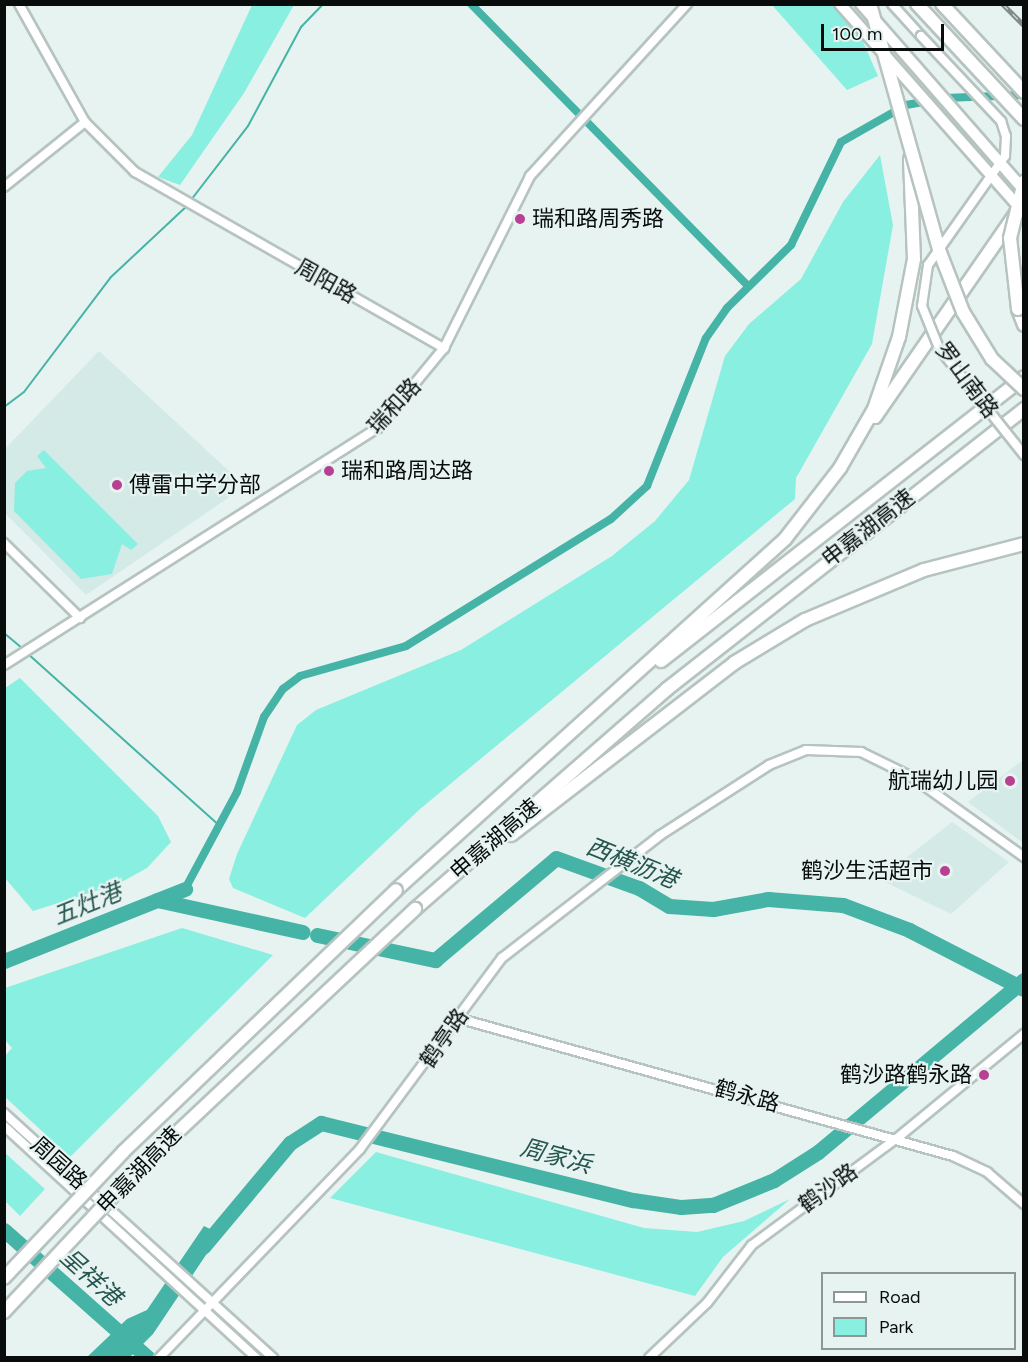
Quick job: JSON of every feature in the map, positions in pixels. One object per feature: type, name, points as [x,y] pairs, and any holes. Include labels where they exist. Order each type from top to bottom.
[{"type":"highway","points":[[870,4],[904,114],[939,250],[963,312],[992,359],[1023,389]]},
{"type":"highway","points":[[917,4],[1023,119]]},
{"type":"highway","points":[[942,4],[1023,92]]},
{"type":"highway","points":[[840,468],[874,409],[899,337],[914,259],[904,114]]},
{"type":"highway","points":[[1023,182],[1010,238],[1013,293],[1023,325]]},
{"type":"highway","points":[[396,890],[785,539],[840,468],[971,272],[1023,205]]},
{"type":"highway","name":"申嘉湖高速","points":[[4,1278],[123,1152],[396,890],[648,671],[1023,377]]},
{"type":"highway","name":"申嘉湖高速","points":[[4,1312],[153,1155],[415,909],[667,688],[1023,409]]},
{"type":"highway","points":[[415,909],[734,663],[805,620],[924,570],[1023,544]]},
{"type":"main road","points":[[840,4],[1023,213]]},
{"type":"main road","points":[[861,4],[1023,190]]},
{"type":"street","points":[[4,187],[85,122],[19,4]]},
{"type":"street","name":"瑞和路","points":[[4,665],[353,448],[407,397],[444,348],[530,176],[565,132],[687,4]]},
{"type":"street","name":"罗山南路","points":[[892,4],[1001,121],[1006,136],[1005,156],[928,266],[922,306],[939,348],[1023,455]]},
{"type":"street","name":"周阳路","points":[[85,122],[135,172],[444,348]]},
{"type":"street","points":[[4,543],[80,618]]},
{"type":"street","name":"鹤亭路","points":[[162,1354],[360,1149],[502,958],[627,860],[768,765],[807,750],[861,752],[912,777],[1023,856]]},
{"type":"street","name":"鹤永路","points":[[457,1018],[896,1139],[987,1172],[1023,1204]]},
{"type":"street","name":"鹤沙路","points":[[649,1358],[707,1303],[752,1245],[896,1139],[1023,1034]]},
{"type":"street","name":"周园路","points":[[4,1113],[273,1358]]},
{"type":"street","name":"周园路","points":[[4,1126],[256,1358]]},
{"type":"shaded area","name":"傅雷中学分部","points":[[99,351],[230,472],[228,498],[86,595],[5,513],[5,449]]},
{"type":"shaded area","name":"航瑞幼儿园","points":[[1023,760],[1023,843],[968,802]]},
{"type":"shaded area","name":"鹤沙生活超市","points":[[952,822],[1009,862],[951,914],[879,879]]},
{"type":"shaded area","points":[[204,1226],[220,1234],[153,1334],[130,1357],[86,1358],[127,1319],[147,1310]]},
{"type":"green space","points":[[252,5],[294,5],[244,93],[180,185],[158,177],[192,135]]},
{"type":"green space","points":[[772,5],[847,5],[878,76],[847,90]]},
{"type":"green space","points":[[880,155],[893,225],[872,344],[796,478],[795,499],[420,809],[305,918],[233,888],[229,879],[237,854],[297,725],[316,710],[461,650],[612,556],[655,521],[689,480],[725,356],[749,324],[801,279],[843,202]]},
{"type":"green space","points":[[44,450],[138,544],[131,550],[122,544],[112,574],[81,579],[14,511],[15,483],[27,471],[46,468],[37,456]]},
{"type":"green space","points":[[20,678],[158,816],[171,842],[147,868],[118,884],[33,911],[5,878],[5,688]]},
{"type":"green space","points":[[182,928],[273,955],[70,1157],[5,1097],[5,1056],[12,1048],[5,1040],[5,988]]},
{"type":"green space","points":[[4,1152],[45,1189],[20,1216],[5,1201]]},
{"type":"green space","points":[[376,1152],[644,1228],[697,1232],[744,1221],[790,1199],[723,1257],[695,1296],[330,1198]]},
{"type":"waterway","points":[[191,200],[248,126],[301,27],[323,4]]},
{"type":"waterway","points":[[471,4],[748,286]]},
{"type":"waterway","points":[[185,889],[237,792],[264,717],[283,689],[300,676],[406,646],[611,519],[647,486],[706,338],[727,308],[791,245],[841,142],[906,105],[944,98],[1024,95]]},
{"type":"waterway","points":[[4,407],[24,392],[111,277],[188,205]]},
{"type":"waterway","points":[[4,633],[23,649]]},
{"type":"waterway","points":[[27,653],[219,825]]},
{"type":"waterway","name":"西横沥港","points":[[317,935],[435,960],[556,858],[639,888],[669,906],[713,909],[768,899],[843,905],[909,930],[1024,989]]},
{"type":"waterway","name":"五灶港","points":[[4,961],[185,889]]},
{"type":"waterway","name":"西横沥港","points":[[157,900],[303,932]]},
{"type":"waterway","name":"周家浜","points":[[203,1247],[290,1143],[321,1123],[633,1200],[681,1207],[713,1205],[774,1180],[818,1152],[1024,980]]},
{"type":"waterway","name":"呈祥港","points":[[4,1230],[148,1358]]},
{"type":"railway","points":[[1003,4],[1024,25]]},
{"type":"place","name":"瑞和路周秀路","points":[[520,219]]},
{"type":"place","name":"瑞和路周达路","points":[[329,471]]},
{"type":"place","name":"傅雷中学分部","points":[[117,485]]},
{"type":"place","name":"航瑞幼儿园","points":[[1010,781]]},
{"type":"place","name":"鹤沙生活超市","points":[[945,871]]},
{"type":"place","name":"鹤沙路鹤永路","points":[[984,1075]]}]
